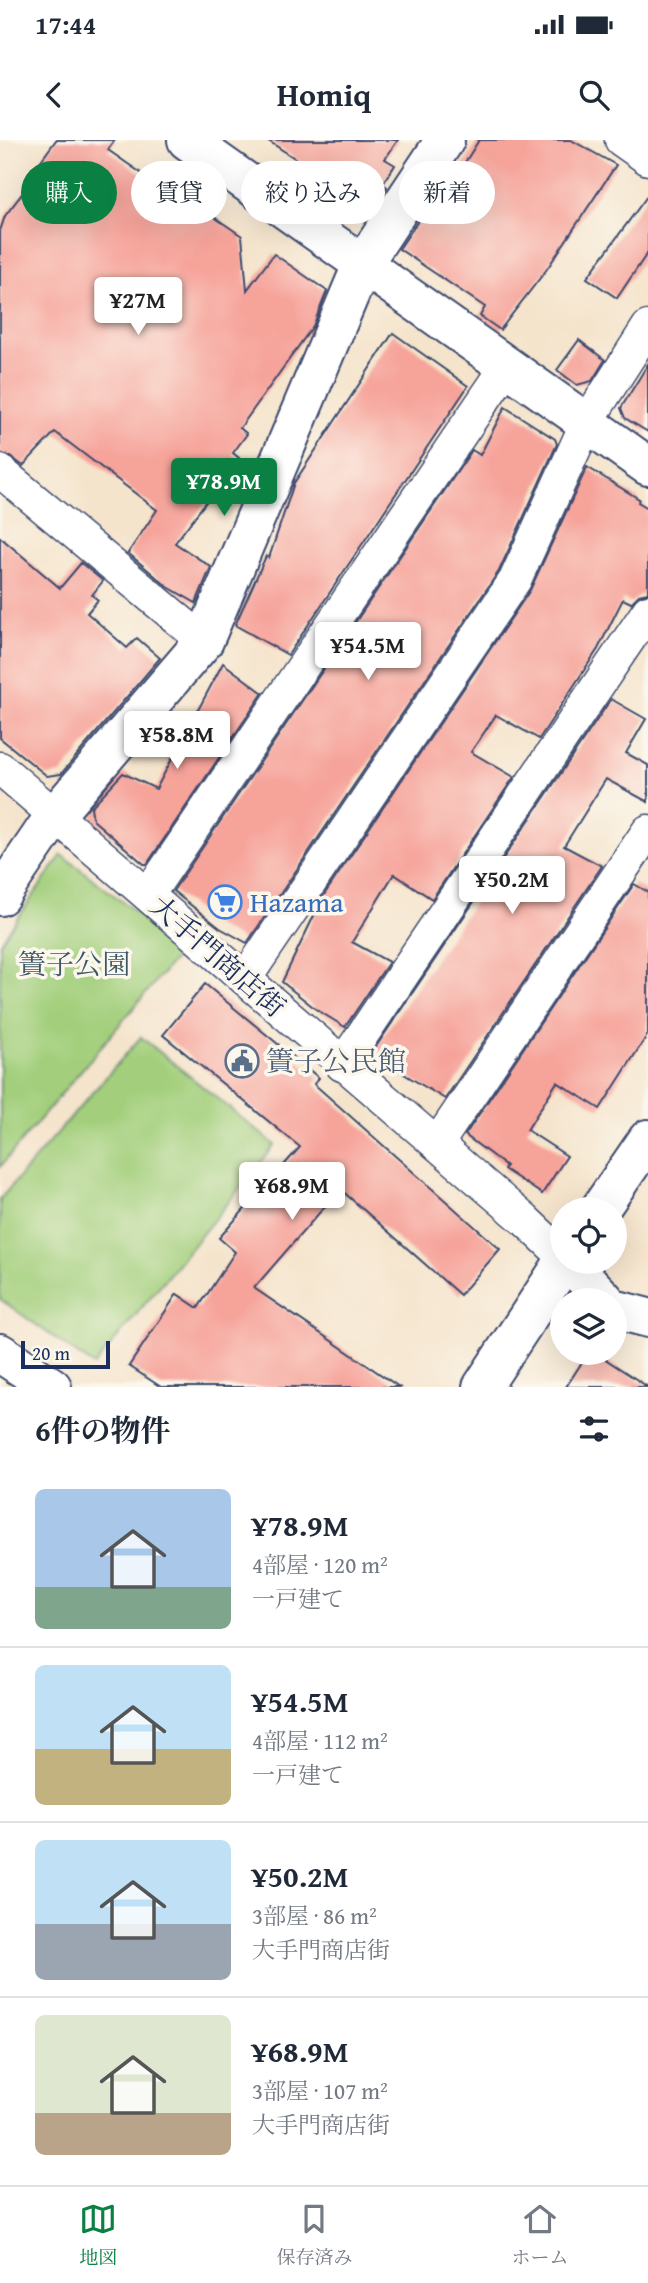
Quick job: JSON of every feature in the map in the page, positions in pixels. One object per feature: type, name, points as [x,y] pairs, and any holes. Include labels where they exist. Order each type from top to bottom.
[{"type":"street","points":[[187,140],[648,466]]},
{"type":"street","points":[[0,896],[55,815],[204,640],[362,265],[445,140]]},
{"type":"street","points":[[621,140],[648,159]]},
{"type":"street","points":[[245,979],[515,580],[587,422],[648,327]]},
{"type":"street","points":[[148,895],[507,366]]},
{"type":"street","points":[[0,471],[204,640]]},
{"type":"street","points":[[342,1065],[648,611]]},
{"type":"street","name":"大手門商店街","points":[[0,768],[550,1244]]},
{"type":"street","points":[[437,1144],[648,831]]},
{"type":"street","points":[[608,1197],[648,1139]]},
{"type":"street","points":[[482,1387],[558,1274]]},
{"type":"street","points":[[578,1274],[593,1288]]},
{"type":"street","points":[[627,1312],[648,1318]]},
{"type":"street","points":[[0,1353],[43,1385]]},
{"type":"green space","name":"簀子公園","points":[[62,855],[183,949],[0,1167],[0,943]]},
{"type":"green space","points":[[141,1037],[275,1145],[94,1366],[0,1299],[0,1199]]},
{"type":"building","points":[[56,140],[115,140],[108,150],[131,166],[131,224],[224,224],[242,236],[247,290],[274,254],[327,291],[313,326],[240,428],[247,434],[233,453],[239,458],[175,543],[211,567],[196,603],[168,587],[128,553],[157,510],[55,432],[23,466],[0,453],[0,231],[5,216],[21,195],[21,224],[117,224],[117,161],[41,161]]},
{"type":"building","points":[[267,140],[398,140],[385,159],[395,165],[385,181],[385,161],[299,161]]},
{"type":"building","points":[[479,140],[571,140],[616,165],[547,269],[500,330],[480,316],[485,307],[399,249],[416,224],[495,224],[495,161],[466,161]]},
{"type":"building","points":[[648,195],[648,252],[617,298],[587,278]]},
{"type":"building","points":[[393,333],[468,386],[288,655],[235,625],[266,556],[269,558],[294,483]]},
{"type":"building","points":[[579,340],[605,360],[592,381],[577,385],[557,370]]},
{"type":"building","points":[[648,364],[648,432],[625,418],[621,408]]},
{"type":"building","points":[[505,407],[555,439],[557,444],[499,571],[247,943],[220,928],[173,891],[472,450],[480,455]]},
{"type":"building","points":[[587,467],[639,499],[638,502],[648,508],[648,593],[639,595],[631,603],[623,599],[598,649],[539,739],[496,715],[471,752],[514,777],[432,899],[394,874],[352,942],[389,962],[345,1027],[317,1010],[282,982],[324,895],[530,590]]},
{"type":"building","points":[[0,537],[60,588],[81,563],[103,581],[92,595],[98,600],[87,613],[127,648],[137,638],[160,658],[61,774],[47,776],[0,738]]},
{"type":"building","points":[[223,663],[263,693],[147,864],[144,864],[93,820],[91,807],[123,773],[156,789]]},
{"type":"building","points":[[611,699],[646,719],[626,753],[648,765],[648,802],[606,779],[564,846],[602,866],[445,1099],[371,1054]]},
{"type":"building","points":[[634,884],[648,892],[648,1034],[600,1109],[557,1082],[527,1130],[567,1156],[542,1194],[504,1169],[506,1166],[465,1135]]},
{"type":"building","points":[[205,984],[319,1078],[314,1084],[500,1249],[460,1295],[340,1189],[254,1288],[399,1387],[161,1387],[129,1366],[177,1294],[198,1308],[235,1252],[219,1238],[300,1147],[163,1035]]},
{"type":"building","points":[[580,1365],[614,1365],[648,1387],[566,1387]]},
{"type":"place","name":"Hazama","points":[[225,902]]},
{"type":"place","name":"簀子公民館","points":[[242,1061]]}]
